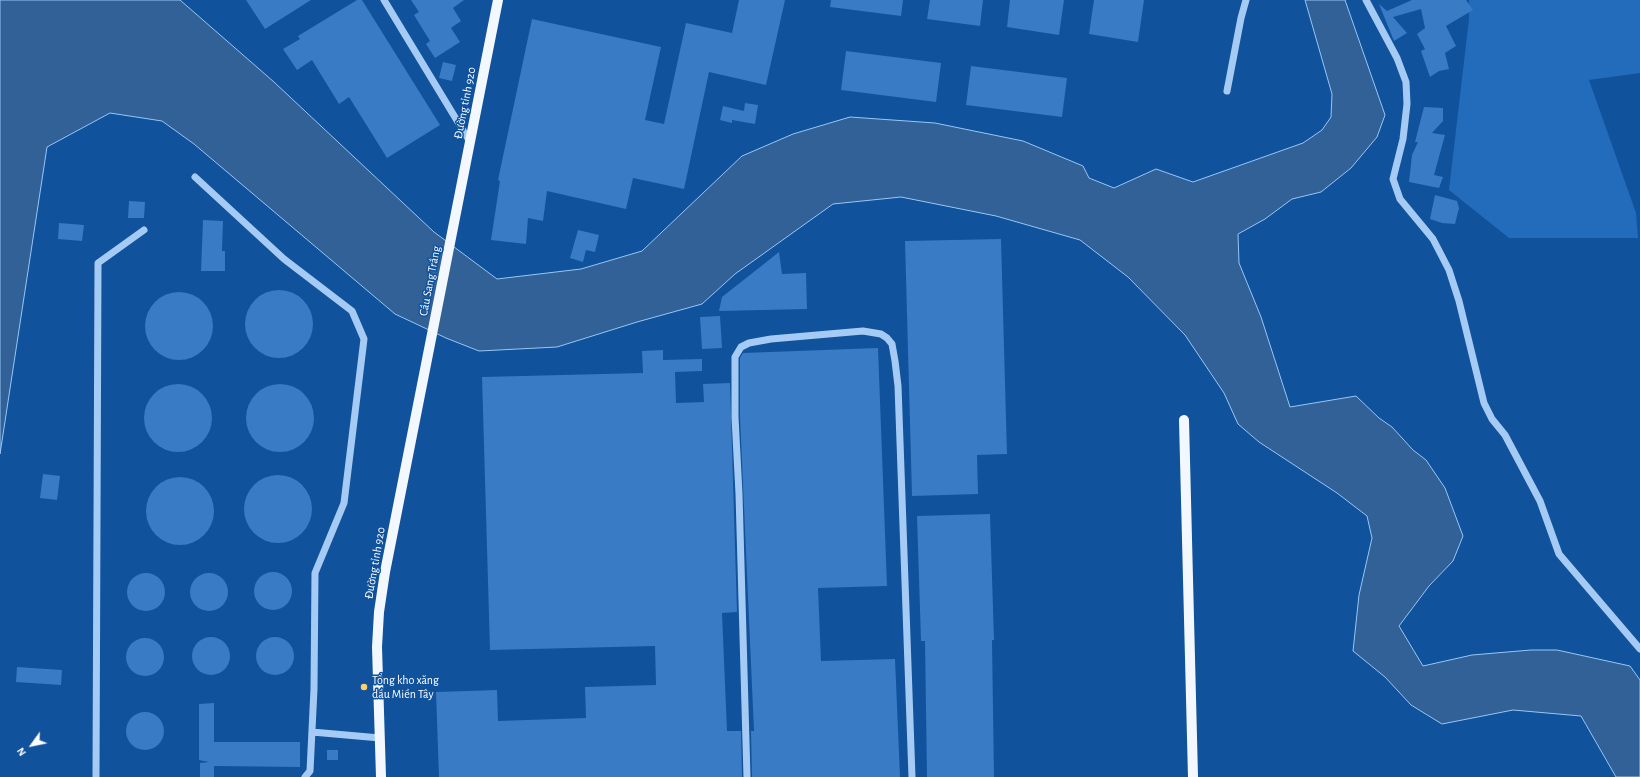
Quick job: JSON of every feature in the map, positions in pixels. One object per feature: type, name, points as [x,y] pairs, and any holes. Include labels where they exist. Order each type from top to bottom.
[{"type":"main road","name":"Đường tỉnh 920","points":[[457,210],[498,0]]},
{"type":"main road","name":"Cầu Sang Trắng","points":[[428,357],[457,210]]},
{"type":"main road","name":"Đường tỉnh 920","points":[[381,777],[377,647],[379,612],[385,572],[428,357]]},
{"type":"main road","points":[[1184,420],[1193,777]]},
{"type":"street","points":[[384,0],[470,142]]},
{"type":"street","points":[[1227,91],[1241,18],[1246,0]]},
{"type":"street","points":[[1366,0],[1397,58],[1406,82],[1407,104],[1403,139],[1393,179],[1400,199],[1433,239],[1449,270],[1459,301],[1484,403],[1492,419],[1505,435],[1540,500],[1559,554],[1640,649]]},
{"type":"street","points":[[195,177],[284,259],[352,312],[364,339],[344,503],[315,573],[312,732],[310,771],[305,777]]},
{"type":"street","points":[[96,777],[98,263],[144,230]]},
{"type":"street","points":[[747,777],[739,494],[735,417],[735,357],[741,347],[749,343],[771,339],[863,331],[880,334],[887,338],[892,344],[898,386],[912,777]]},
{"type":"street","points":[[312,732],[380,738]]},
{"type":"shaded area","points":[[0,0],[180,0],[274,82],[434,232],[497,279],[581,269],[642,251],[742,156],[793,134],[850,117],[935,123],[1023,141],[1083,166],[1089,178],[1114,188],[1156,169],[1193,182],[1303,143],[1322,130],[1331,117],[1332,94],[1305,0],[1345,0],[1385,115],[1377,137],[1351,168],[1321,192],[1292,199],[1265,219],[1238,234],[1239,263],[1261,317],[1290,407],[1356,396],[1379,418],[1392,427],[1413,450],[1426,460],[1445,488],[1463,536],[1453,561],[1429,586],[1399,626],[1423,666],[1472,655],[1531,650],[1557,650],[1630,666],[1640,680],[1640,777],[1616,777],[1581,716],[1513,710],[1442,724],[1411,705],[1385,677],[1353,651],[1359,595],[1372,538],[1367,516],[1337,493],[1259,442],[1238,424],[1224,393],[1185,335],[1128,277],[1080,240],[996,216],[901,197],[833,204],[735,274],[702,304],[637,322],[557,347],[479,351],[446,338],[395,314],[194,144],[162,121],[110,113],[47,147],[0,454]]},
{"type":"shaded area","points":[[1469,0],[1640,0],[1640,73],[1589,80],[1636,213],[1638,238],[1509,238],[1449,190],[1469,19]]},
{"type":"building","points":[[246,0],[311,0],[265,29]]},
{"type":"building","points":[[357,0],[362,0],[440,125],[387,158],[349,97],[339,104],[312,60],[297,70],[283,49],[300,39],[298,36]]},
{"type":"building","points":[[411,0],[464,0],[453,8],[461,21],[451,28],[460,42],[435,58],[426,44],[430,41],[414,15],[419,12]]},
{"type":"building","points":[[739,0],[785,0],[766,85],[709,72],[684,189],[633,178],[626,209],[547,191],[543,221],[528,218],[526,244],[491,240],[500,181],[498,180],[532,19],[661,47],[645,120],[664,124],[686,23],[732,33]]},
{"type":"building","points":[[831,0],[903,0],[901,16],[830,7]]},
{"type":"building","points":[[930,0],[983,0],[980,26],[927,19]]},
{"type":"building","points":[[1010,0],[1064,0],[1059,35],[1007,27]]},
{"type":"building","points":[[1094,0],[1144,0],[1138,42],[1089,34]]},
{"type":"building","points":[[1412,0],[1466,0],[1473,10],[1446,26],[1456,46],[1445,53],[1449,69],[1439,71],[1430,77],[1421,51],[1425,49],[1417,34],[1425,28],[1421,9],[1393,17],[1407,33],[1394,41],[1379,4],[1387,11]]},
{"type":"building","points":[[846,51],[941,63],[936,102],[841,90]]},
{"type":"building","points":[[443,62],[456,65],[452,81],[439,78]]},
{"type":"building","points":[[971,66],[1067,78],[1062,117],[966,105]]},
{"type":"building","points":[[745,103],[758,105],[755,124],[732,120],[732,123],[720,120],[723,106],[744,111]]},
{"type":"building","points":[[1424,107],[1443,108],[1443,121],[1432,133],[1445,135],[1434,175],[1443,177],[1439,188],[1409,182],[1412,155],[1418,142],[1415,142]]},
{"type":"building","points":[[1435,195],[1457,201],[1459,208],[1455,224],[1442,223],[1430,219]]},
{"type":"building","points":[[129,201],[145,202],[144,218],[128,218]]},
{"type":"building","points":[[203,220],[223,221],[222,251],[225,251],[225,271],[201,271]]},
{"type":"building","points":[[59,223],[84,225],[82,241],[58,239]]},
{"type":"building","points":[[578,230],[599,235],[595,252],[586,250],[583,262],[570,258]]},
{"type":"building","points":[[1001,239],[1007,454],[977,455],[978,494],[912,496],[905,241]]},
{"type":"building","points":[[779,252],[782,274],[806,273],[807,309],[719,311],[722,297]]},
{"type":"building","points":[[279,290],[292,293],[303,300],[310,311],[313,324],[310,337],[303,348],[292,355],[279,358],[266,355],[255,348],[248,337],[245,324],[248,311],[255,300],[266,293]]},
{"type":"building","points":[[179,292],[192,295],[203,302],[210,313],[213,326],[210,339],[203,350],[192,357],[179,360],[166,357],[155,350],[148,339],[145,326],[148,313],[155,302],[166,295]]},
{"type":"building","points":[[720,316],[722,348],[702,349],[700,317]]},
{"type":"building","points":[[878,348],[887,586],[818,588],[821,661],[895,659],[900,777],[752,777],[751,731],[754,731],[740,417],[740,358],[743,353]]},
{"type":"building","points":[[663,350],[663,360],[702,359],[702,371],[675,372],[676,403],[704,402],[703,384],[730,383],[737,612],[722,613],[727,731],[741,731],[742,777],[439,777],[436,692],[497,690],[498,721],[586,718],[585,687],[656,685],[655,646],[490,650],[482,377],[643,373],[642,351]]},
{"type":"building","points":[[178,384],[191,387],[202,394],[209,405],[212,418],[209,431],[202,442],[191,449],[178,452],[165,449],[154,442],[147,431],[144,418],[147,405],[154,394],[165,387]]},
{"type":"building","points":[[280,384],[293,387],[304,394],[311,405],[314,418],[311,431],[304,442],[293,449],[280,452],[267,449],[256,442],[249,431],[246,418],[249,405],[256,394],[267,387]]},
{"type":"building","points":[[43,474],[60,476],[57,500],[40,498]]},
{"type":"building","points":[[278,475],[291,478],[302,485],[309,496],[312,509],[309,522],[302,533],[291,540],[278,543],[265,540],[254,533],[247,522],[244,509],[247,496],[254,485],[265,478]]},
{"type":"building","points":[[180,477],[193,480],[204,487],[211,498],[214,511],[211,524],[204,535],[193,542],[180,545],[167,542],[156,535],[149,524],[146,511],[149,498],[156,487],[167,480]]},
{"type":"building","points":[[990,514],[994,640],[992,640],[994,777],[927,777],[925,641],[921,641],[917,516]]},
{"type":"building","points":[[273,572],[286,578],[292,591],[286,604],[273,610],[260,604],[254,591],[260,578]]},
{"type":"building","points":[[146,573],[159,579],[165,592],[159,605],[146,611],[133,605],[127,592],[133,579]]},
{"type":"building","points":[[209,573],[222,579],[228,592],[222,605],[209,611],[196,605],[190,592],[196,579]]},
{"type":"building","points":[[211,637],[224,643],[230,656],[224,669],[211,675],[198,669],[192,656],[198,643]]},
{"type":"building","points":[[275,637],[288,643],[294,656],[288,669],[275,675],[262,669],[256,656],[262,643]]},
{"type":"building","points":[[145,638],[158,644],[164,657],[158,670],[145,676],[132,670],[126,657],[132,644]]},
{"type":"building","points":[[17,667],[62,670],[61,685],[16,682]]},
{"type":"building","points":[[214,703],[214,742],[300,742],[300,767],[214,766],[214,777],[200,777],[200,763],[209,762],[199,760],[199,704]]},
{"type":"building","points":[[145,712],[158,718],[164,731],[158,744],[145,750],[132,744],[126,731],[132,718]]},
{"type":"building","points":[[327,750],[338,750],[338,760],[327,760]]},
{"type":"place","name":"Tổng kho xăng dầu Miền Tây","points":[[364,687]]}]
